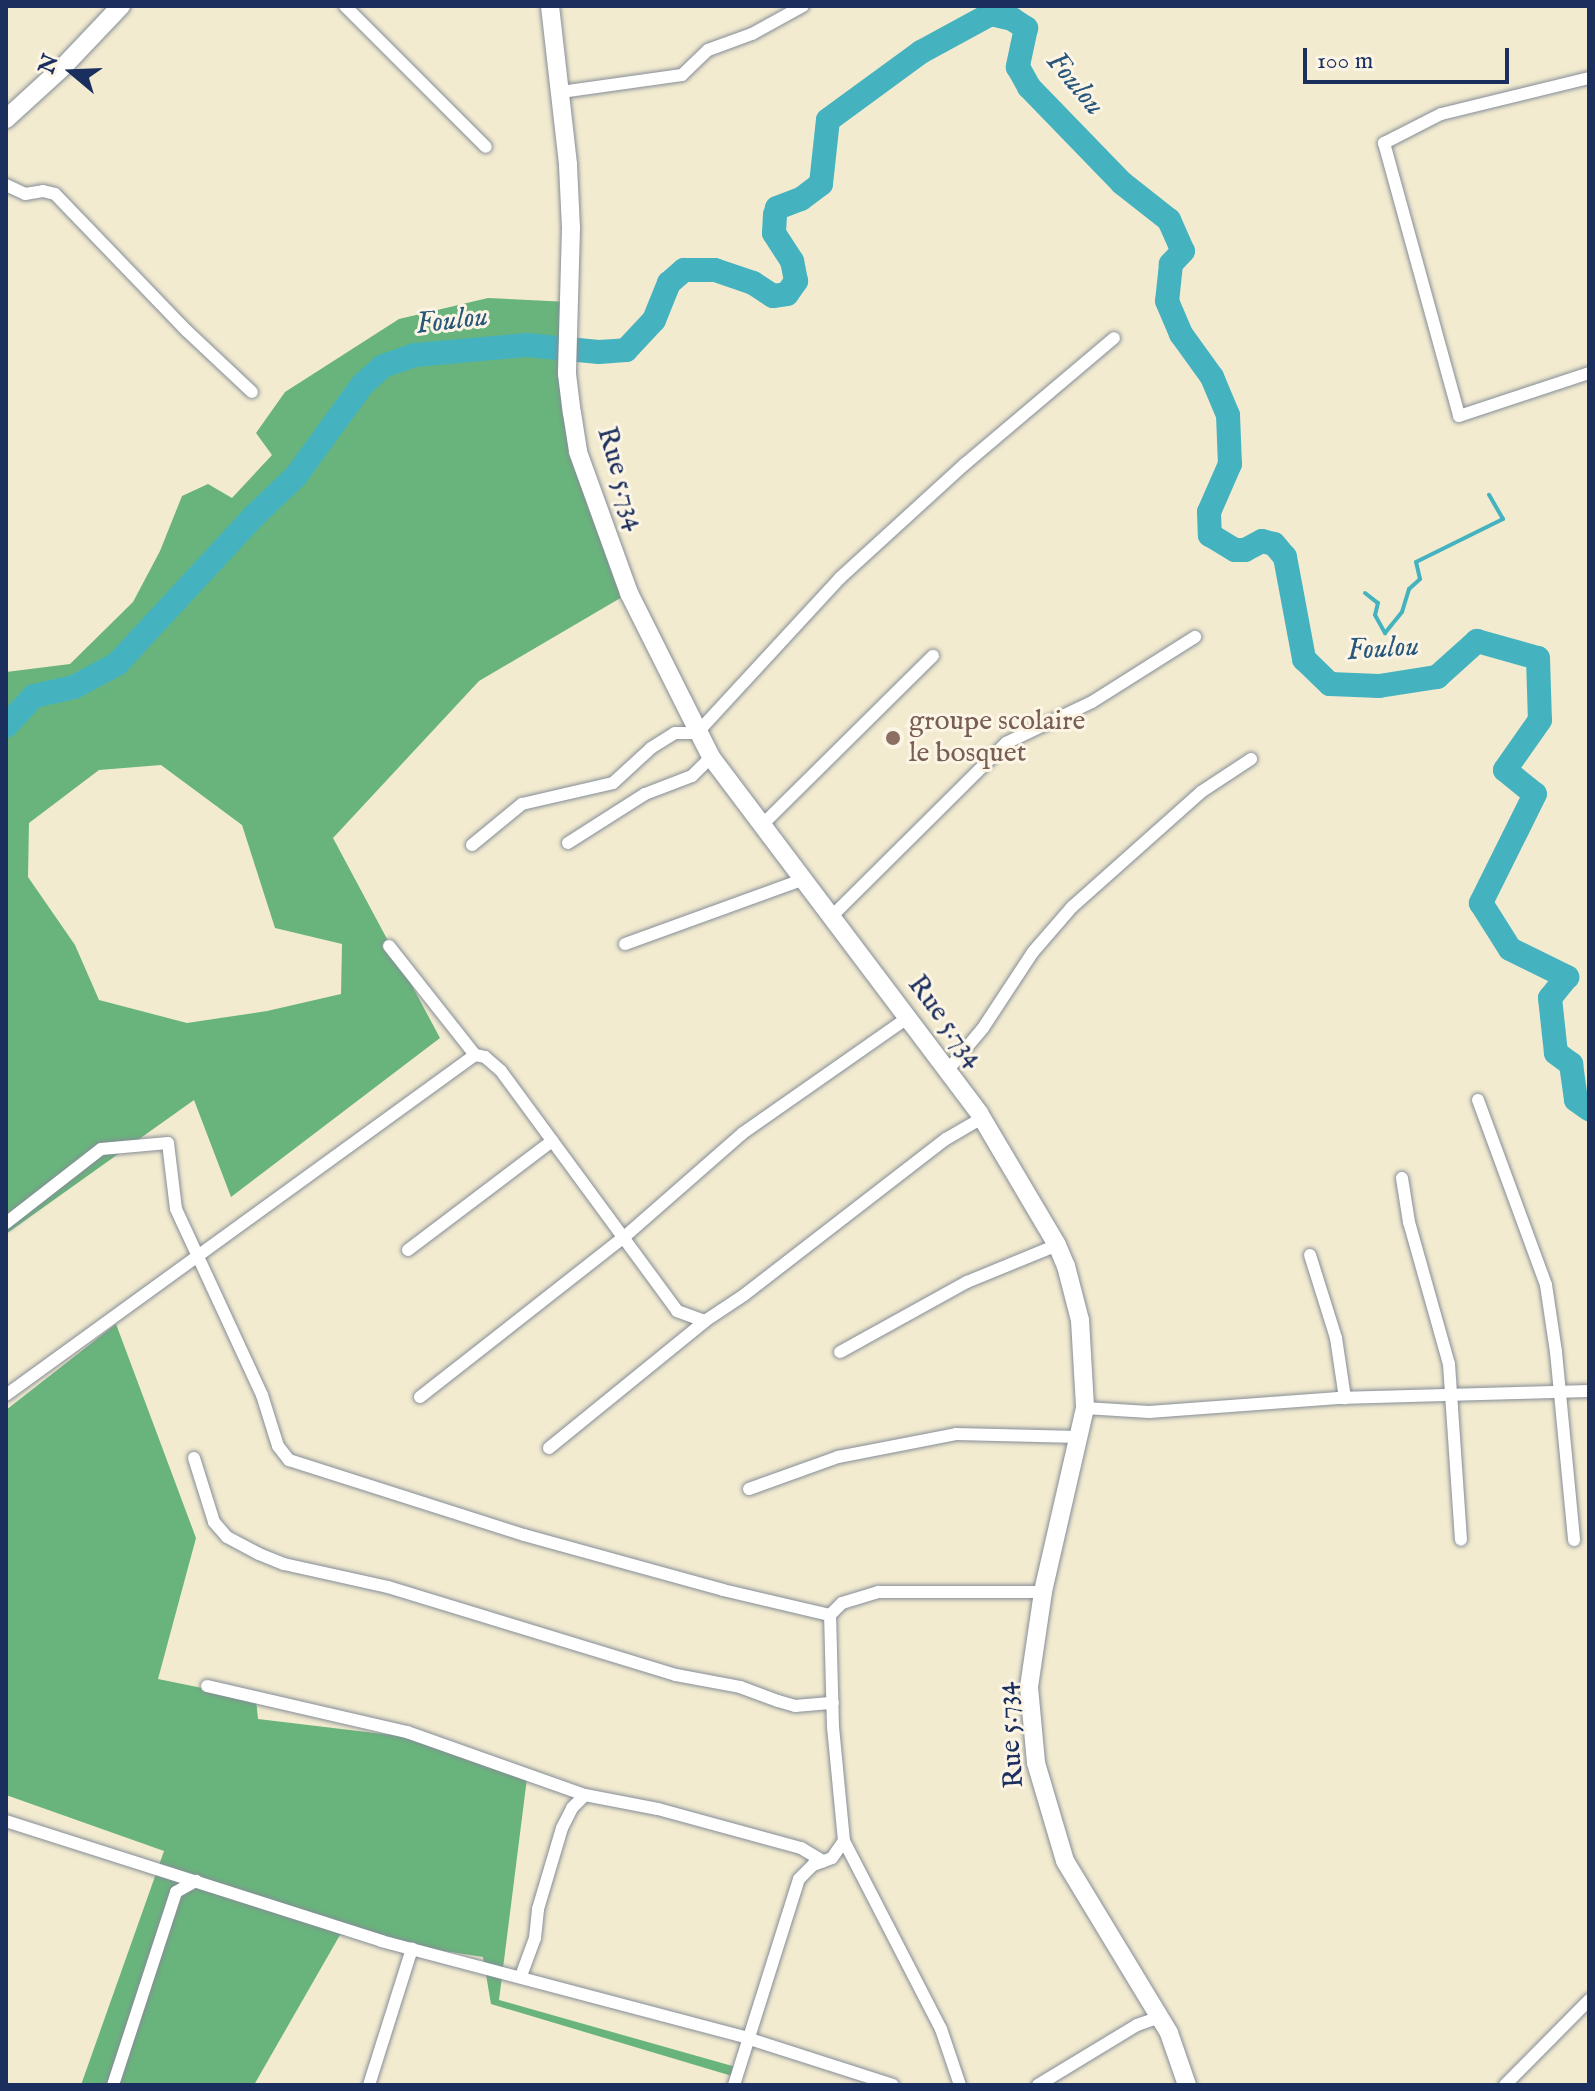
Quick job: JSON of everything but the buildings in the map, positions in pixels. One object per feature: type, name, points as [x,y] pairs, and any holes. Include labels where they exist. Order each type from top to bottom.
[{"type":"street","points":[[6,119],[121,6]]},
{"type":"street","points":[[345,6],[486,147]]},
{"type":"street","name":"Rue 5.734","points":[[550,6],[561,92],[571,228],[567,374],[578,452],[629,593],[711,757],[982,1118],[1057,1245],[1080,1320],[1085,1408],[1043,1592],[1029,1687],[1036,1763],[1065,1861],[1160,2017],[1187,2085]]},
{"type":"street","points":[[561,92],[682,75],[708,50],[752,34],[803,6]]},
{"type":"street","points":[[1589,78],[1441,114],[1384,143],[1459,416],[1589,373]]},
{"type":"street","points":[[6,185],[25,194],[43,191],[55,194],[187,331],[252,392]]},
{"type":"street","points":[[472,845],[522,804],[613,783],[651,748],[675,733],[697,733],[840,578],[965,464],[1114,338]]},
{"type":"street","points":[[830,918],[1006,743],[1092,702],[1195,637]]},
{"type":"street","points":[[761,826],[933,656]]},
{"type":"street","points":[[568,843],[645,794],[692,776],[711,757]]},
{"type":"street","points":[[947,1071],[983,1028],[1033,952],[1072,907],[1201,792],[1251,759]]},
{"type":"street","points":[[625,944],[802,880]]},
{"type":"street","points":[[389,946],[475,1055]]},
{"type":"street","points":[[420,1397],[623,1238],[743,1133],[907,1018]]},
{"type":"street","points":[[6,1395],[199,1259],[459,1063],[475,1055],[485,1057],[501,1071],[677,1311],[705,1321]]},
{"type":"street","points":[[1478,1100],[1546,1285],[1574,1540]]},
{"type":"street","points":[[549,1448],[705,1321],[744,1295],[946,1139],[982,1118]]},
{"type":"street","points":[[408,1250],[552,1141]]},
{"type":"street","points":[[6,1223],[101,1149],[168,1143],[176,1209],[262,1395],[278,1446],[289,1460],[524,1535],[723,1590],[830,1615]]},
{"type":"street","points":[[1402,1178],[1409,1222],[1444,1338],[1452,1395],[1461,1540]]},
{"type":"street","points":[[840,1352],[967,1282],[1057,1245]]},
{"type":"street","points":[[1310,1255],[1336,1338],[1345,1398]]},
{"type":"street","points":[[1085,1408],[1149,1412],[1345,1398],[1589,1391]]},
{"type":"street","points":[[749,1489],[838,1457],[956,1434],[1080,1437]]},
{"type":"street","points":[[194,1458],[214,1522],[227,1537],[284,1564],[388,1587],[676,1675],[740,1687],[795,1706],[833,1703]]},
{"type":"street","points":[[960,2085],[941,2029],[844,1841],[833,1703],[830,1615],[842,1603],[878,1592],[1043,1592]]},
{"type":"street","points":[[207,1686],[407,1732],[585,1795],[658,1809],[801,1848],[823,1861]]},
{"type":"street","points":[[521,1976],[535,1938],[538,1909],[562,1828],[572,1808],[585,1795]]},
{"type":"street","points":[[6,1821],[113,1858],[412,1949],[747,2038],[865,2081],[893,2085]]},
{"type":"street","points":[[734,2085],[799,1879],[813,1865],[837,1854],[844,1841]]},
{"type":"street","points":[[113,2085],[176,1892],[196,1881]]},
{"type":"street","points":[[369,2085],[412,1949]]},
{"type":"street","points":[[1505,2085],[1589,2000]]},
{"type":"street","points":[[1038,2085],[1137,2025],[1160,2017]]},
{"type":"green space","points":[[488,298],[569,302],[572,413],[629,593],[479,681],[333,838],[440,1038],[231,1197],[194,1100],[6,1234],[6,672],[70,664],[133,602],[160,551],[182,496],[208,484],[232,498],[272,455],[256,433],[285,392],[399,319]],"holes":[[[161,765],[242,825],[275,928],[342,944],[341,994],[267,1011],[187,1023],[99,1000],[75,945],[28,877],[29,823],[99,770]]]},
{"type":"green space","points":[[116,1324],[196,1538],[158,1679],[256,1699],[258,1719],[425,1739],[527,1778],[499,2000],[743,2069],[732,2076],[491,2004],[483,1957],[340,1935],[254,2085],[81,2085],[164,1851],[6,1795],[6,1410]]},
{"type":"waterway","name":"Foulou","points":[[6,726],[34,696],[74,687],[117,664],[254,516],[296,476],[362,385],[383,366],[415,355],[527,345],[599,352],[626,350],[654,320],[669,283],[684,270],[715,270],[753,283],[773,296],[787,294],[796,281],[792,261],[774,233],[775,215],[777,208],[801,199],[821,184],[828,120],[921,52],[991,14],[1012,19],[1026,28],[1018,67],[1029,87],[1122,183],[1169,220],[1183,251],[1171,264],[1167,301],[1181,334],[1212,377],[1228,415],[1230,464],[1209,512],[1210,535],[1235,550],[1245,550],[1262,541],[1274,544],[1285,557],[1304,659],[1330,684],[1379,686],[1437,677],[1477,641],[1538,658],[1540,720],[1505,770],[1535,794],[1481,903],[1510,949],[1567,977],[1550,998],[1556,1053],[1571,1064],[1576,1100],[1589,1109]]},
{"type":"waterway","points":[[1365,593],[1378,603],[1375,615],[1385,633],[1402,612],[1409,589],[1420,579],[1416,562],[1503,519],[1489,495]]},
{"type":"place","name":"groupe scolaire le bosquet","points":[[893,738]]}]
